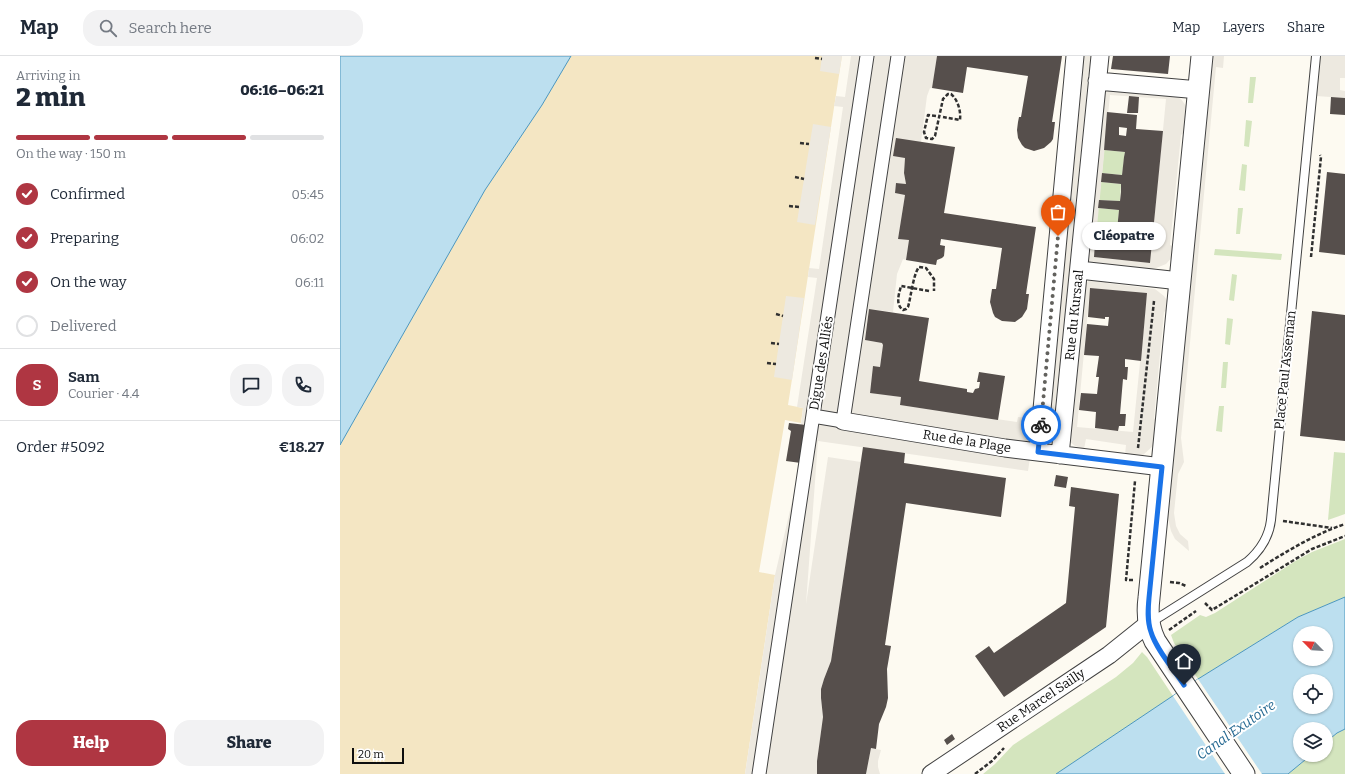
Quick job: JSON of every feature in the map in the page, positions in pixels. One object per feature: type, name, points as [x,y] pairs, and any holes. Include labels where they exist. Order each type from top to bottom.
[{"type":"street","name":"Digue des Alliés","points":[[843,422],[813,416],[867,56]]},
{"type":"street","points":[[843,422],[898,56]]},
{"type":"street","name":"Rue du Kursaal","points":[[1038,452],[1075,56]]},
{"type":"street","name":"Rue du Kursaal","points":[[1060,455],[1100,56]]},
{"type":"street","points":[[1202,56],[1148,602],[1149,623],[1151,632],[1159,647],[1244,774]]},
{"type":"street","points":[[1097,81],[1199,90]]},
{"type":"street","points":[[1079,270],[1180,281]]},
{"type":"street","points":[[759,774],[813,416]]},
{"type":"street","name":"Rue de la Plage","points":[[843,422],[1005,448],[1162,467]]},
{"type":"street","name":"Rue Marcel Sailly","points":[[931,774],[1109,655],[1149,623]]},
{"type":"lane","name":"Place Paul Asseman","points":[[1149,623],[1253,556],[1260,549],[1268,536],[1271,520],[1316,56]]},
{"type":"path","points":[[815,58],[822,59]]},
{"type":"path","points":[[936,116],[928,115],[924,132],[926,138],[932,138],[935,136],[943,99],[946,95],[951,94],[961,112],[960,120],[943,117]]},
{"type":"path","points":[[800,143],[809,144]]},
{"type":"path","points":[[795,178],[804,178]]},
{"type":"path","points":[[790,206],[800,207]]},
{"type":"path","points":[[930,291],[913,288],[901,286],[898,303],[901,309],[906,309],[908,307],[913,288],[917,270],[919,267],[924,267],[927,269],[934,279],[934,292]]},
{"type":"path","points":[[1126,580],[1154,301]]},
{"type":"path","points":[[776,314],[783,316]]},
{"type":"path","points":[[771,342],[779,344]]},
{"type":"path","points":[[767,363],[776,364]]},
{"type":"path","points":[[1271,520],[1332,528]]},
{"type":"path","points":[[1256,571],[1295,547],[1332,528],[1345,524]]},
{"type":"path","points":[[1212,600],[1206,604],[1212,610],[1312,549],[1345,536]]},
{"type":"green space","points":[[1250,77],[1256,77],[1253,103],[1248,103]]},
{"type":"green space","points":[[1246,120],[1252,121],[1249,147],[1244,146]]},
{"type":"green space","points":[[1104,150],[1125,152],[1122,175],[1102,173]]},
{"type":"green space","points":[[1242,164],[1247,165],[1245,191],[1239,190]]},
{"type":"green space","points":[[1101,182],[1121,184],[1120,201],[1099,200]]},
{"type":"green space","points":[[1098,208],[1119,210],[1117,230],[1096,228]]},
{"type":"green space","points":[[1238,208],[1243,208],[1240,234],[1236,234]]},
{"type":"green space","points":[[1215,249],[1282,254],[1281,260],[1214,255]]},
{"type":"green space","points":[[1232,274],[1237,275],[1234,301],[1229,300]]},
{"type":"green space","points":[[1227,318],[1233,319],[1230,345],[1225,344]]},
{"type":"green space","points":[[1223,362],[1228,362],[1226,388],[1221,388]]},
{"type":"green space","points":[[1219,406],[1224,406],[1222,432],[1216,431]]},
{"type":"green space","points":[[1334,452],[1345,453],[1345,514],[1328,520]]},
{"type":"green space","points":[[1345,539],[1345,597],[1298,617],[1198,679],[1174,643],[1171,635],[1200,615],[1206,617],[1215,613],[1297,560],[1312,552]]},
{"type":"green space","points":[[1142,652],[1147,657],[1173,696],[1056,774],[983,774],[1013,745],[1116,677],[1133,663]]},
{"type":"green space","points":[[1345,729],[1345,774],[1288,774],[1303,762],[1333,762],[1333,736]]},
{"type":"sand","points":[[571,56],[842,56],[788,405],[803,408],[801,423],[785,420],[759,572],[775,575],[745,774],[340,774],[340,445],[485,190],[542,105]]},
{"type":"shaded area","points":[[822,56],[842,56],[839,74],[820,71]]},
{"type":"shaded area","points":[[851,56],[937,56],[932,88],[930,88],[927,96],[921,142],[905,158],[904,173],[906,184],[896,183],[895,193],[905,195],[898,239],[909,240],[906,260],[903,259],[897,274],[893,312],[869,309],[865,340],[882,343],[883,345],[880,367],[873,366],[870,392],[901,397],[900,405],[1017,422],[1018,417],[1036,419],[1028,471],[818,441],[806,604],[828,457],[861,462],[831,661],[821,689],[823,717],[817,761],[817,774],[745,774],[775,575],[801,463],[801,425],[803,408],[797,407],[817,278],[808,277],[809,268],[819,269],[843,107],[834,106],[836,96],[845,97]]},
{"type":"shaded area","points":[[1080,56],[1095,56],[1094,71],[1088,75],[1086,99],[1091,105],[1091,108],[1085,113],[1075,208],[1080,214],[1078,235],[1073,239],[1061,353],[1065,359],[1064,364],[1059,367],[1054,417],[1059,422],[1053,443],[1049,443],[1047,442],[1046,420],[1050,417],[1067,239],[1062,232],[1069,208],[1083,76],[1079,69]]},
{"type":"shaded area","points":[[1211,56],[1224,56],[1223,68],[1216,67],[1181,438],[1184,462],[1178,474],[1174,513],[1176,526],[1180,534],[1188,541],[1189,551],[1175,539],[1171,531],[1167,514]]},
{"type":"shaded area","points":[[1320,56],[1345,56],[1345,78],[1340,78],[1340,90],[1345,91],[1345,98],[1316,96]]},
{"type":"shaded area","points":[[1106,90],[1173,95],[1181,99],[1186,106],[1188,113],[1186,131],[1181,135],[1170,245],[1176,248],[1173,256],[1166,264],[1156,268],[1151,269],[1111,265],[1104,270],[1091,264],[1088,260],[1103,92]],"holes":[[[1110,95],[1166,99],[1150,263],[1094,257]]]},
{"type":"shaded area","points":[[813,124],[831,127],[815,225],[797,222]]},
{"type":"shaded area","points":[[1102,277],[1107,283],[1155,289],[1164,296],[1169,303],[1169,309],[1164,312],[1154,418],[1158,423],[1154,445],[1143,455],[1125,455],[1126,445],[1086,439],[1084,449],[1075,446],[1069,441],[1068,423],[1073,423],[1085,284],[1091,279]],"holes":[[[1090,288],[1147,293],[1133,432],[1077,427]]]},
{"type":"shaded area","points":[[786,296],[804,298],[792,380],[774,377]]},
{"type":"shaded area","points":[[871,748],[881,750],[878,761],[880,774],[866,774]]},
{"type":"water","points":[[340,56],[571,56],[542,105],[485,190],[340,445]]},
{"type":"water","name":"Canal Exutoire","points":[[1345,597],[1345,729],[1333,736],[1333,722],[1293,722],[1293,762],[1303,762],[1288,774],[1056,774],[1198,679],[1298,617]]},
{"type":"pier","points":[[1198,679],[1262,774],[1225,774],[1173,696]]},
{"type":"building","points":[[937,56],[1062,56],[1052,122],[1055,122],[1053,139],[1051,142],[1044,148],[1034,151],[1025,148],[1018,138],[1018,122],[1019,117],[1021,117],[1028,76],[967,67],[963,93],[932,88]]},
{"type":"building","points":[[1113,56],[1170,56],[1168,74],[1111,69]]},
{"type":"building","points":[[1129,96],[1139,97],[1138,113],[1127,113]]},
{"type":"building","points":[[1331,97],[1345,98],[1345,115],[1330,114]]},
{"type":"building","points":[[1107,112],[1137,115],[1136,129],[1163,131],[1150,263],[1094,257],[1096,228],[1117,230],[1119,210],[1098,208],[1099,200],[1120,201],[1121,192],[1121,184],[1101,182],[1102,173],[1122,175],[1125,152],[1104,150]],"holes":[[[1119,127],[1127,128],[1126,136],[1119,135]]]},
{"type":"building","points":[[896,138],[955,147],[944,213],[1036,227],[1026,294],[1029,294],[1027,309],[1022,317],[1015,322],[1002,321],[995,317],[990,302],[992,289],[996,289],[1002,248],[941,239],[940,245],[945,246],[944,256],[937,260],[936,265],[906,260],[909,240],[898,239],[905,195],[895,193],[896,183],[906,184],[904,173],[905,158],[893,156]]},
{"type":"building","points":[[1327,172],[1345,174],[1345,255],[1319,252]]},
{"type":"building","points":[[1090,288],[1147,293],[1141,361],[1125,359],[1125,367],[1128,367],[1127,380],[1123,379],[1120,414],[1126,414],[1125,426],[1119,426],[1118,431],[1095,428],[1096,412],[1079,410],[1081,393],[1097,394],[1099,377],[1096,377],[1099,356],[1084,355],[1087,324],[1108,326],[1109,317],[1105,317],[1105,319],[1088,317]]},
{"type":"building","points":[[869,309],[929,318],[919,381],[967,389],[967,392],[973,393],[975,389],[979,388],[980,382],[977,382],[979,372],[1005,376],[998,420],[900,405],[901,397],[870,393],[873,366],[880,367],[883,345],[882,343],[865,340]]},
{"type":"building","points":[[1312,311],[1345,315],[1345,441],[1300,436]]},
{"type":"building","points":[[789,423],[806,425],[801,463],[786,461],[791,431],[788,429]]},
{"type":"building","points":[[863,447],[905,453],[904,463],[1006,478],[1001,517],[906,503],[885,645],[891,646],[887,669],[888,698],[879,724],[876,749],[871,748],[866,774],[817,774],[817,761],[823,717],[821,689],[831,661]]},
{"type":"building","points":[[1056,475],[1068,477],[1066,488],[1054,486]]},
{"type":"building","points":[[1071,487],[1119,494],[1106,627],[1004,697],[975,656],[989,646],[994,653],[1066,603],[1075,507],[1069,506]]},
{"type":"building","points":[[952,734],[955,739],[947,745],[944,740]]},
{"type":"way so far","points":[[1041,425],[1058,236]]},
{"type":"place","name":"Cléopatre","points":[[1058,236]]},
{"type":"route","points":[[1041,425],[1038,452],[1162,467],[1148,619],[1155,641],[1184,685]]}]
